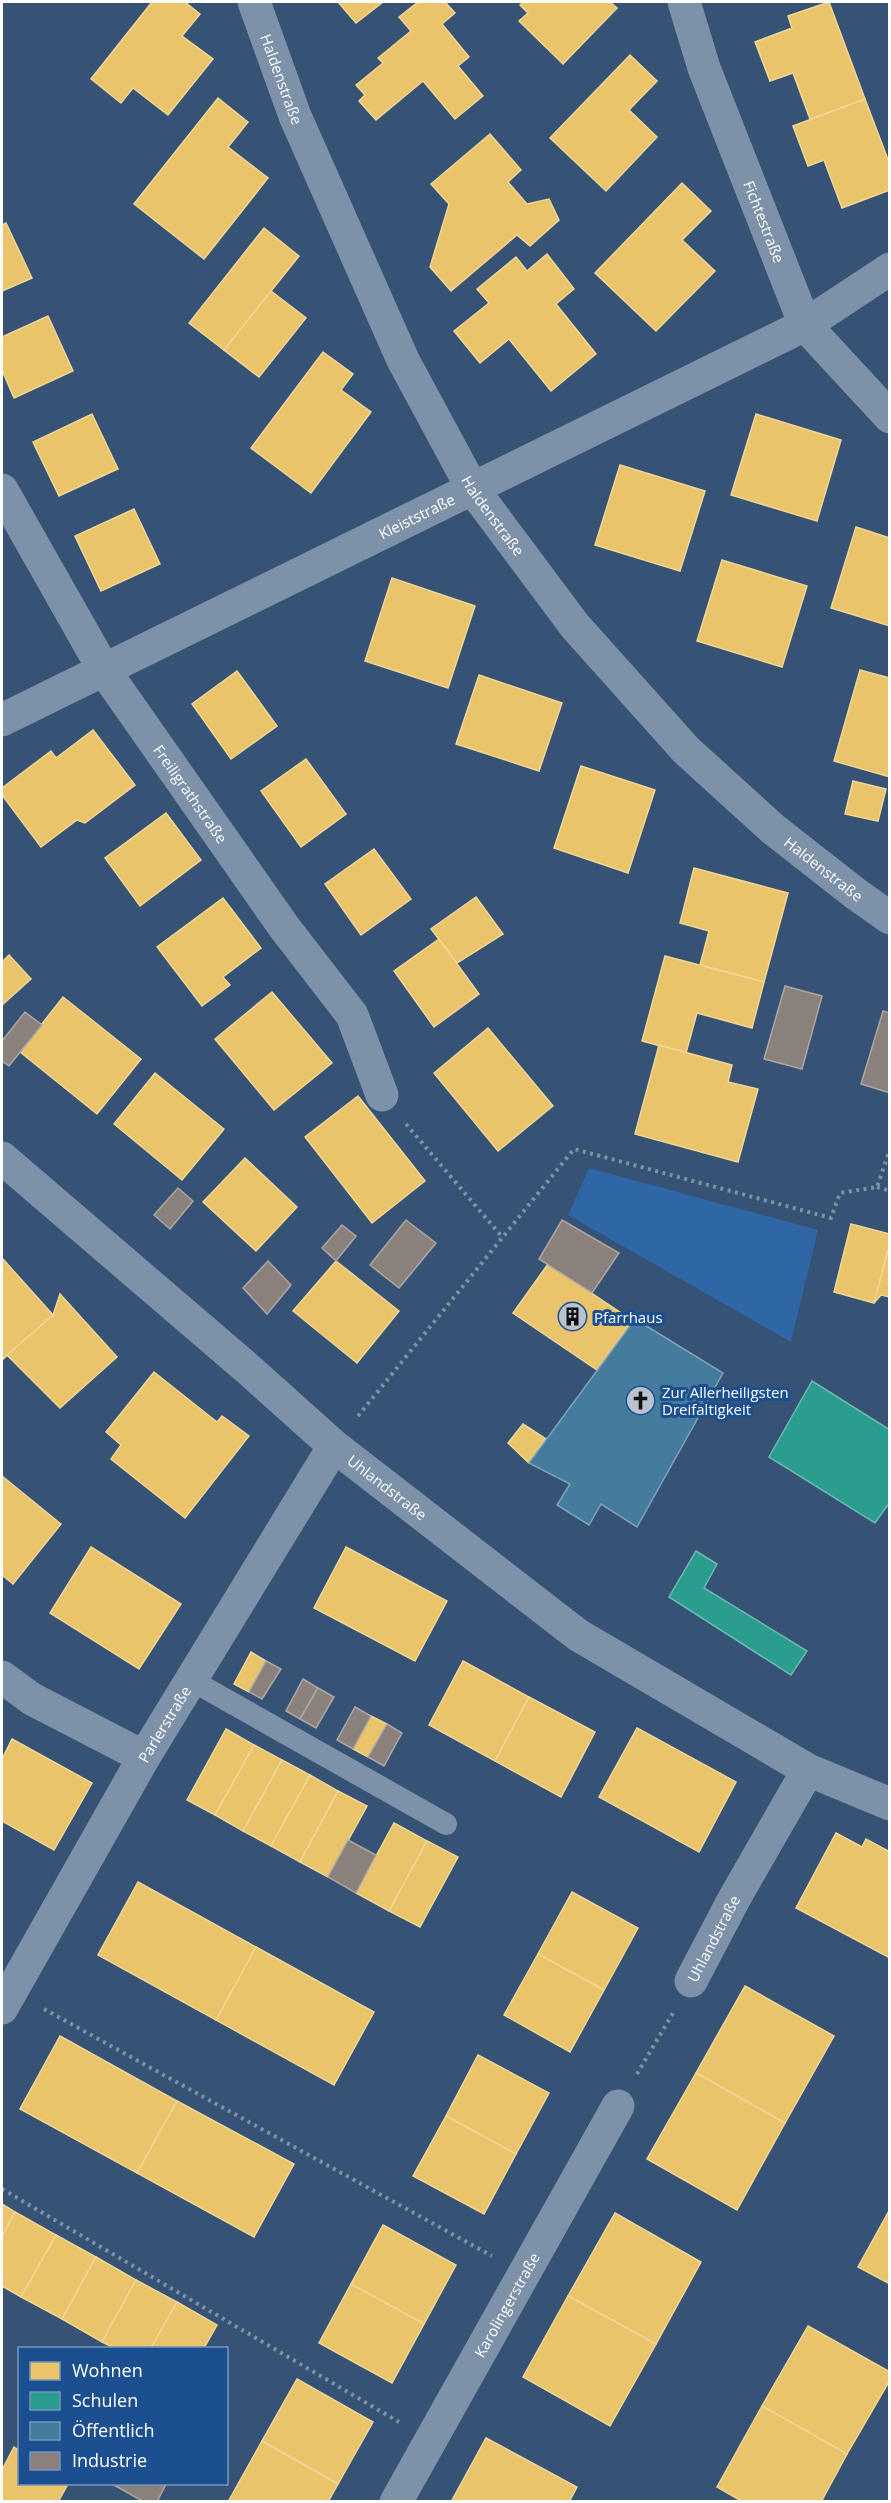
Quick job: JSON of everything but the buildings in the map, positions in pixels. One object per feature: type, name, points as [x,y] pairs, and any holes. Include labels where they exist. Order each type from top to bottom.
[{"type":"street","name":"Haldenstraße","points":[[254,2],[295,116],[398,349],[472,488],[575,626],[686,750],[773,829],[890,918]]},
{"type":"street","name":"Fichtestraße","points":[[684,2],[705,68],[805,325],[890,417]]},
{"type":"street","name":"Kleiststraße","points":[[2,720],[805,325],[890,269]]},
{"type":"street","name":"Freiligrathstraße","points":[[2,490],[104,670],[284,927],[352,1015],[382,1095]]},
{"type":"street","name":"Uhlandstraße","points":[[2,1158],[239,1361],[334,1446],[578,1635],[808,1770],[890,1804]]},
{"type":"street","name":"Parlerstraße","points":[[6,1999],[144,1757],[334,1446]]},
{"type":"street","points":[[2,1677],[32,1699],[144,1757]]},
{"type":"street","name":"Uhlandstraße","points":[[691,1981],[734,1899],[808,1770]]},
{"type":"street","name":"Karolingerstraße","points":[[396,2502],[618,2106]]},
{"type":"lane","points":[[191,1680],[446,1824]]},
{"type":"path","points":[[382,1095],[503,1238]]},
{"type":"path","points":[[334,1446],[574,1149],[831,1218],[840,1193],[877,1188],[890,1191]]},
{"type":"path","points":[[877,1188],[890,1149]]},
{"type":"path","name":"Uhlandstraße","points":[[618,2106],[691,1981]]},
{"type":"path","points":[[6,1999],[524,2273]]},
{"type":"path","points":[[2,2188],[430,2440]]},
{"type":"shaded area","points":[[589,1168],[818,1230],[791,1342],[568,1215]]},
{"type":"place","name":"Pfarrhaus","points":[[573,1317]]},
{"type":"place","name":"Zur Allerheiligsten Dreifaltigkeit","points":[[641,1401]]}]
